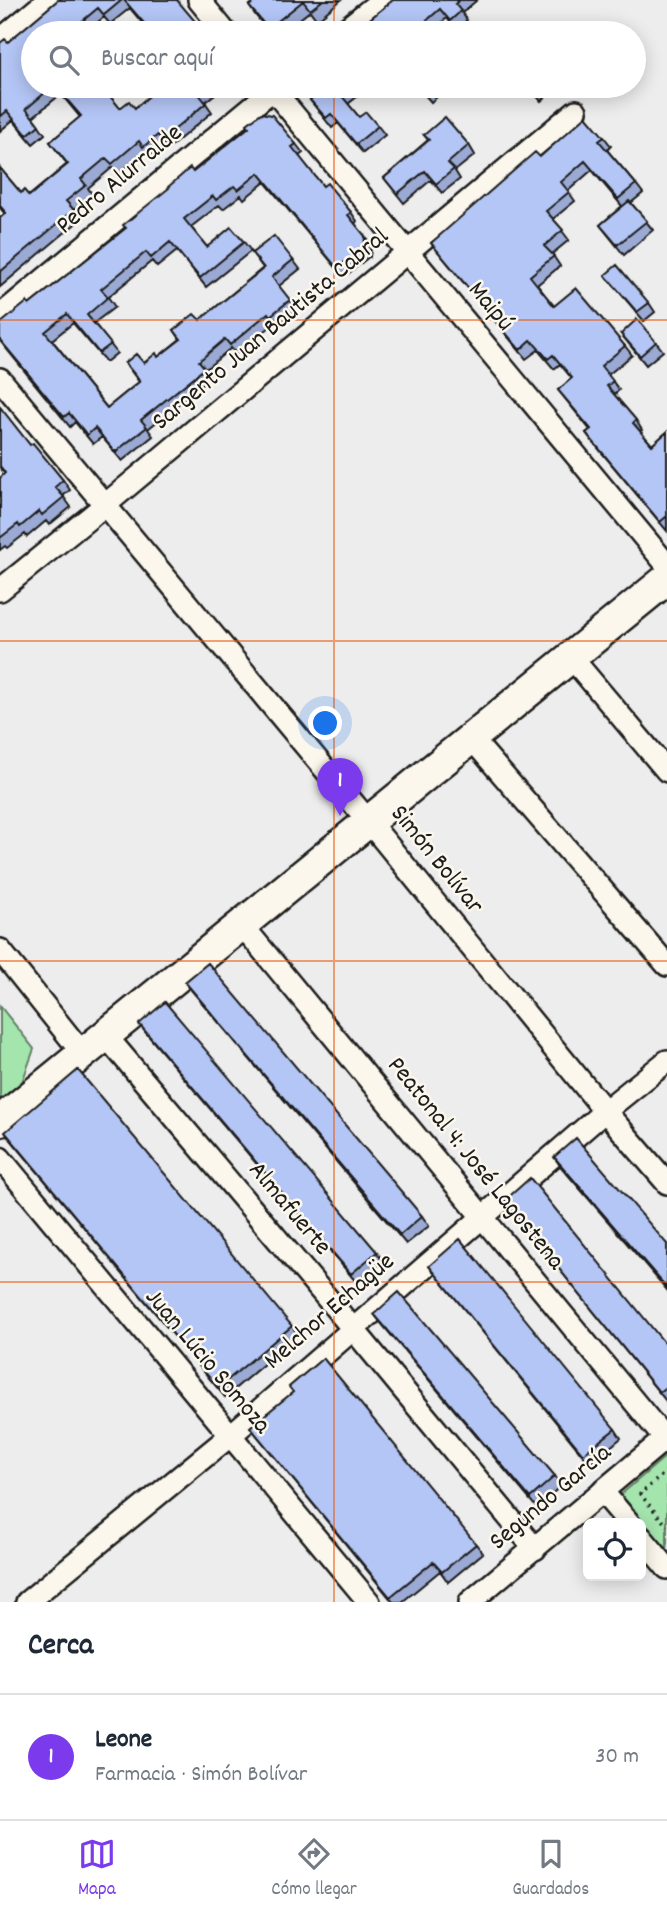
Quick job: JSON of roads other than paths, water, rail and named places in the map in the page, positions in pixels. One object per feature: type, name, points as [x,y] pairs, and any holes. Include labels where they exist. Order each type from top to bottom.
[{"type":"main road","points":[[0,1121],[667,579]]},
{"type":"street","points":[[23,21],[48,0]]},
{"type":"street","points":[[199,0],[216,21]]},
{"type":"street","points":[[356,21],[382,0]]},
{"type":"street","points":[[0,40],[21,22]]},
{"type":"street","name":"Pedro Alurralde","points":[[0,316],[260,98]]},
{"type":"street","name":"Maipú","points":[[282,98],[667,565]]},
{"type":"street","name":"Sargento Juan Bautista Cabral","points":[[0,590],[106,505],[576,111]]},
{"type":"street","name":"Simón Bolívar","points":[[0,379],[667,1183]]},
{"type":"street","points":[[571,657],[667,771]]},
{"type":"street","points":[[471,738],[667,965]]},
{"type":"street","name":"Peatonal 4: José Lagostena","points":[[242,925],[666,1438]]},
{"type":"street","name":"Almafuerte","points":[[0,950],[95,1045],[354,1329],[535,1549]]},
{"type":"street","name":"Melchor Echagüe","points":[[27,1602],[231,1435],[605,1111],[667,1061]]},
{"type":"street","name":"Juan Lúcio Somoza","points":[[0,1157],[369,1602]]},
{"type":"street","name":"Segundo García","points":[[470,1602],[666,1438]]},
{"type":"street","points":[[603,1491],[625,1518]]},
{"type":"street","points":[[646,1543],[667,1568]]},
{"type":"place","name":"Leone","points":[[340,816]]}]
